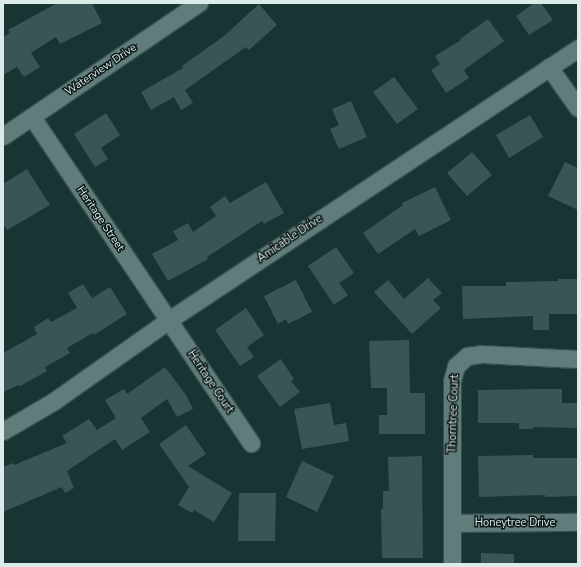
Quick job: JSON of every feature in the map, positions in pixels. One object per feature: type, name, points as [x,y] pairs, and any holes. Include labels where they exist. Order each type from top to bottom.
[{"type":"street","name":"Waterview Drive","points":[[3,136],[199,3]]},
{"type":"street","name":"Amicable Drive","points":[[3,431],[54,401],[169,320],[578,48]]},
{"type":"street","points":[[550,67],[578,108]]},
{"type":"street","name":"Heritage Street","points":[[32,117],[169,320]]},
{"type":"street","name":"Heritage Court","points":[[169,320],[251,443]]},
{"type":"street","name":"Thorntree Court","points":[[452,564],[452,381],[458,363],[467,356],[481,354],[578,359]]},
{"type":"street","name":"Honeytree Drive","points":[[453,523],[578,522]]},
{"type":"building","points":[[57,3],[92,3],[102,23],[60,44],[56,37],[31,53],[40,67],[24,77],[17,67],[3,75],[3,37],[10,33],[8,30]]},
{"type":"building","points":[[534,3],[541,3],[553,20],[529,35],[516,16]]},
{"type":"building","points":[[259,4],[277,25],[249,50],[246,47],[185,90],[193,103],[181,110],[174,97],[151,110],[141,92],[183,68],[182,66],[224,36]]},
{"type":"building","points":[[488,19],[504,41],[464,70],[469,78],[446,93],[431,70],[440,64],[435,56],[461,40],[460,39]]},
{"type":"building","points":[[394,77],[418,109],[397,124],[373,92]]},
{"type":"building","points":[[351,101],[367,137],[339,149],[330,129],[339,125],[332,109]]},
{"type":"building","points":[[106,113],[120,135],[101,148],[108,159],[95,167],[74,134]]},
{"type":"building","points":[[530,115],[543,137],[509,158],[496,135]]},
{"type":"building","points":[[472,152],[492,175],[467,196],[447,173]]},
{"type":"building","points":[[565,162],[578,168],[578,210],[548,196]]},
{"type":"building","points":[[27,169],[50,205],[7,230],[3,224],[3,184]]},
{"type":"building","points":[[266,182],[284,213],[264,224],[262,221],[207,257],[208,259],[168,281],[152,254],[178,240],[173,231],[188,223],[193,232],[216,216],[210,207],[225,196],[230,203]]},
{"type":"building","points":[[435,187],[451,220],[419,236],[415,229],[378,254],[363,233],[403,205],[402,203]]},
{"type":"building","points":[[336,247],[354,273],[339,283],[348,295],[334,305],[308,266]]},
{"type":"building","points":[[428,278],[442,293],[433,300],[441,308],[412,334],[374,292],[388,280],[404,299]]},
{"type":"building","points":[[558,279],[578,279],[578,314],[549,314],[549,330],[533,330],[533,316],[463,319],[462,286],[506,286],[506,282],[558,281]]},
{"type":"building","points":[[296,280],[312,312],[288,324],[286,319],[278,324],[264,296]]},
{"type":"building","points":[[83,284],[92,298],[110,287],[127,314],[94,335],[93,333],[67,348],[70,353],[45,367],[47,371],[20,386],[19,385],[3,392],[3,353],[37,334],[34,327],[48,318],[51,322],[77,308],[68,293]]},
{"type":"building","points":[[246,308],[264,335],[247,347],[254,357],[240,366],[215,330]]},
{"type":"building","points":[[409,340],[410,393],[425,393],[425,434],[379,434],[379,415],[387,415],[387,388],[371,388],[369,341]]},
{"type":"building","points":[[281,359],[294,379],[291,381],[300,392],[280,407],[257,376]]},
{"type":"building","points":[[165,367],[186,395],[193,409],[177,417],[167,399],[141,418],[150,432],[122,450],[115,439],[67,471],[74,488],[65,493],[62,487],[3,512],[3,467],[13,463],[14,465],[67,443],[62,436],[89,419],[97,430],[116,418],[105,400],[124,389],[127,394]]},
{"type":"building","points":[[562,389],[562,403],[578,403],[578,428],[533,427],[533,429],[519,429],[519,423],[478,423],[478,390]]},
{"type":"building","points":[[330,403],[334,425],[346,423],[349,441],[302,449],[294,409]]},
{"type":"building","points":[[186,425],[206,454],[188,466],[232,493],[214,522],[194,510],[192,513],[178,505],[189,487],[159,444]]},
{"type":"building","points":[[533,455],[533,458],[578,458],[578,496],[545,497],[545,495],[479,497],[478,456]]},
{"type":"building","points":[[422,456],[423,558],[382,558],[381,509],[383,509],[383,491],[389,491],[388,457]]},
{"type":"building","points":[[302,461],[334,476],[317,512],[286,497]]},
{"type":"building","points":[[239,493],[276,493],[275,541],[238,541]]},
{"type":"building","points":[[481,553],[514,554],[514,564],[481,564]]}]
